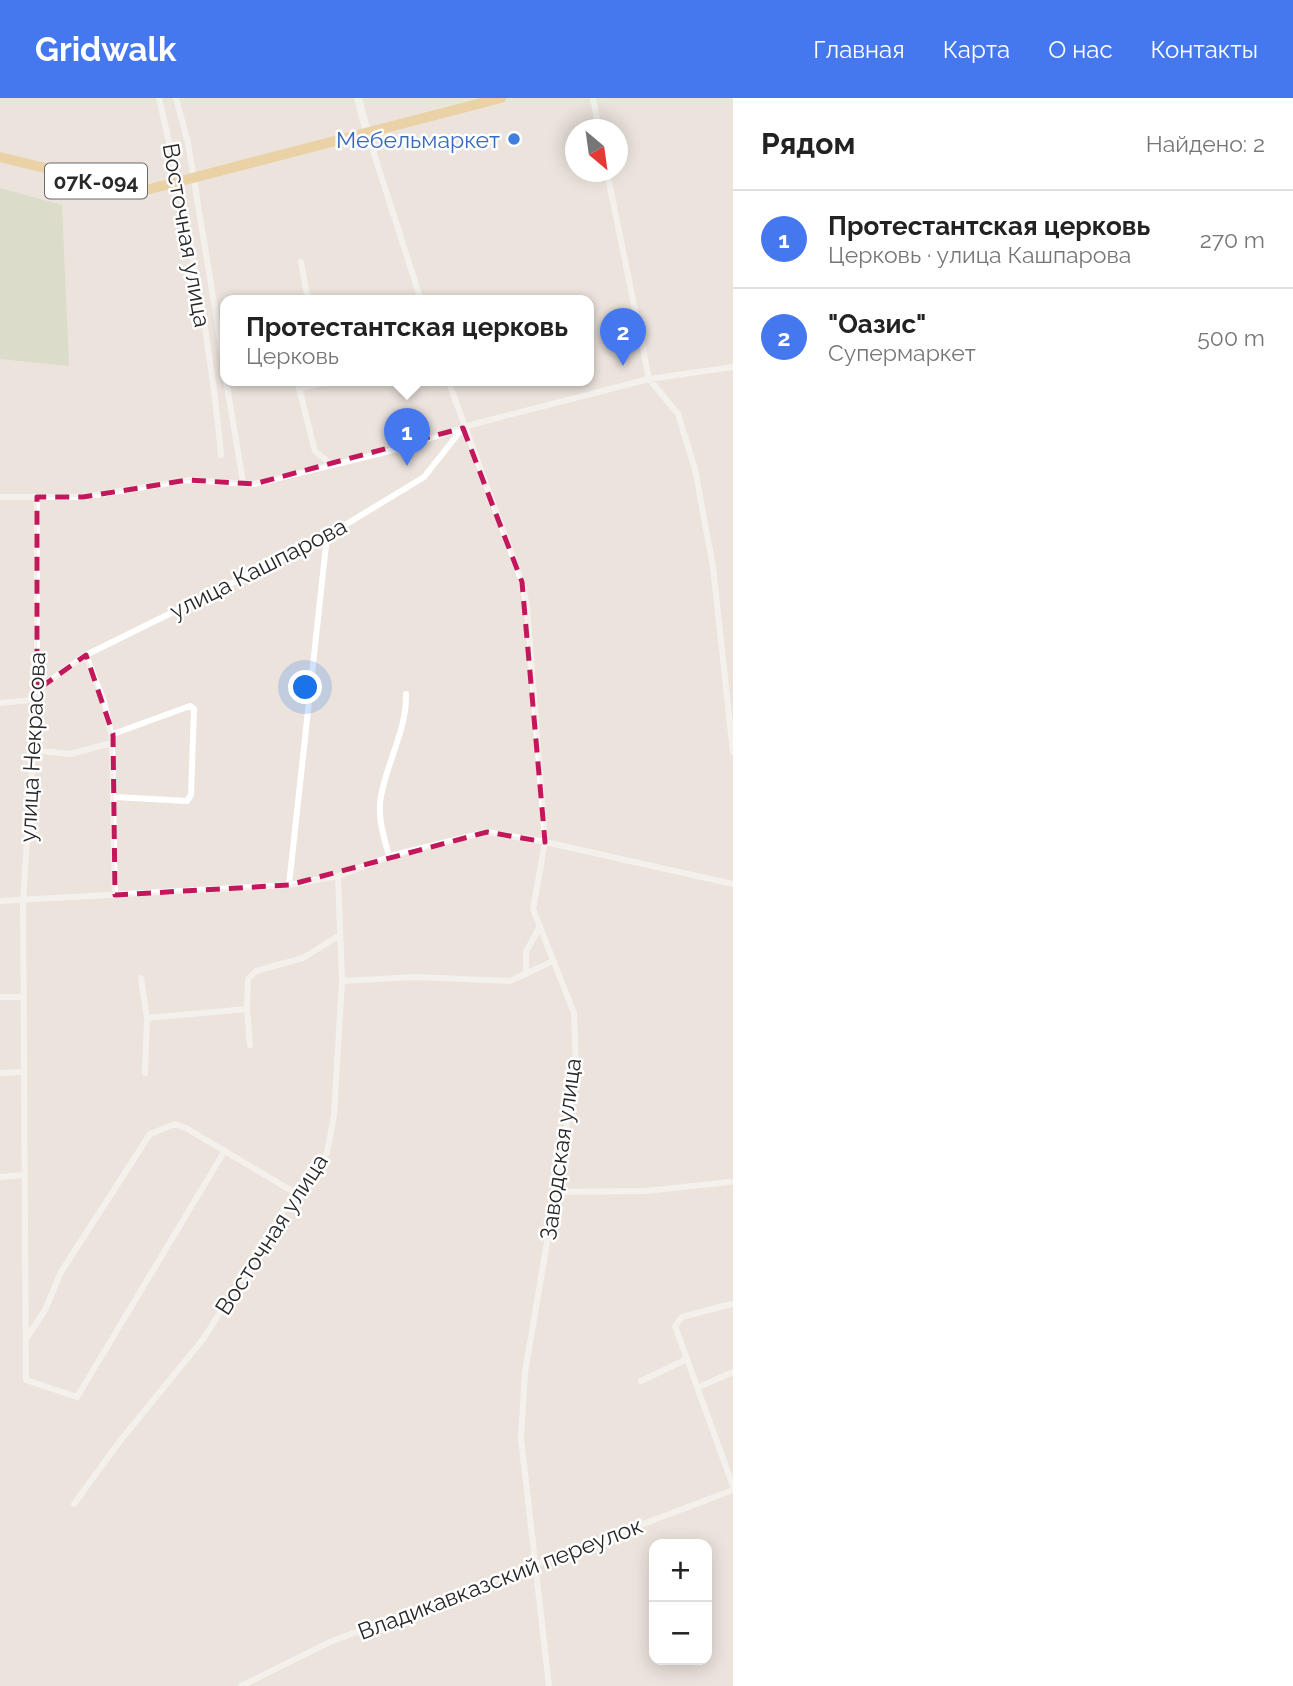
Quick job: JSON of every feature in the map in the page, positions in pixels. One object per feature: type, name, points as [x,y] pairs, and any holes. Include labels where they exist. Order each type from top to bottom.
[{"type":"main road","points":[[367,132],[500,98]]},
{"type":"main road","name":"07К-094","points":[[0,157],[131,189],[194,179],[367,132]]},
{"type":"street","name":"Восточная улица","points":[[159,98],[178,182],[214,386],[221,455]]},
{"type":"street","name":"Восточная улица","points":[[176,98],[194,179],[220,340]]},
{"type":"street","points":[[358,98],[420,295]]},
{"type":"street","points":[[593,98],[597,119]]},
{"type":"street","points":[[609,182],[649,379],[678,414],[695,469],[713,567],[733,752]]},
{"type":"street","points":[[301,262],[307,295]]},
{"type":"street","points":[[0,497],[83,497],[188,480],[268,481],[394,450],[463,428],[649,379],[733,367]]},
{"type":"street","points":[[214,386],[228,392]]},
{"type":"street","points":[[227,386],[243,482]]},
{"type":"street","points":[[309,386],[299,388],[315,451],[332,465]]},
{"type":"street","name":"Заводская улица","points":[[450,386],[463,428],[522,582],[527,606],[545,842],[533,909],[574,1013],[576,1070],[523,1399],[521,1438],[549,1686]]},
{"type":"street","name":"улица Кашпарова","points":[[37,693],[86,655],[327,536],[424,477],[463,428]]},
{"type":"street","name":"улица Некрасова","points":[[37,497],[37,693],[23,901],[26,1380],[77,1397],[224,1152]]},
{"type":"street","points":[[289,885],[327,536]]},
{"type":"street","points":[[86,655],[113,734],[115,895]]},
{"type":"street","points":[[0,703],[32,700],[37,693]]},
{"type":"street","points":[[389,856],[380,815],[381,795],[394,759],[406,694]]},
{"type":"street","points":[[113,734],[190,706],[194,709],[191,796],[187,801],[115,797]]},
{"type":"street","points":[[33,750],[70,754],[112,743]]},
{"type":"street","points":[[0,901],[289,885],[338,876],[389,856],[487,832],[545,842],[733,884]]},
{"type":"street","name":"Восточная улица","points":[[74,1504],[120,1441],[204,1338],[297,1194],[327,1153],[334,1115],[341,981],[338,876]]},
{"type":"street","points":[[526,974],[526,952],[540,926]]},
{"type":"street","points":[[250,1045],[248,979],[256,971],[303,958],[340,935]]},
{"type":"street","points":[[341,981],[415,977],[510,981],[554,961]]},
{"type":"street","points":[[141,978],[147,1018],[145,1073]]},
{"type":"street","points":[[0,997],[24,997]]},
{"type":"street","points":[[147,1018],[247,1009]]},
{"type":"street","points":[[0,1073],[24,1072]]},
{"type":"street","points":[[27,1338],[45,1310],[61,1272],[150,1134],[175,1124],[297,1194]]},
{"type":"street","points":[[0,1177],[23,1175]]},
{"type":"street","points":[[555,1192],[633,1191],[730,1182]]},
{"type":"street","points":[[731,1304],[677,1321],[675,1326],[733,1488]]},
{"type":"street","points":[[641,1381],[687,1359]]},
{"type":"street","points":[[699,1387],[733,1372]]},
{"type":"street","name":"Владикавказский переулок","points":[[241,1686],[330,1642],[733,1488]]},
{"type":"highlighted area","points":[[463,428],[522,582],[545,842],[487,832],[289,885],[115,895],[113,734],[86,655],[37,690],[37,497],[83,497],[188,480],[254,484]]},
{"type":"green space","points":[[0,188],[62,205],[69,366],[0,359]]},
{"type":"place","name":"Мебельмаркет","points":[[514,139]]},
{"type":"place","name":"\"Оазис\"","points":[[623,366]]},
{"type":"place","name":"Протестантская церковь","points":[[407,466]]}]
